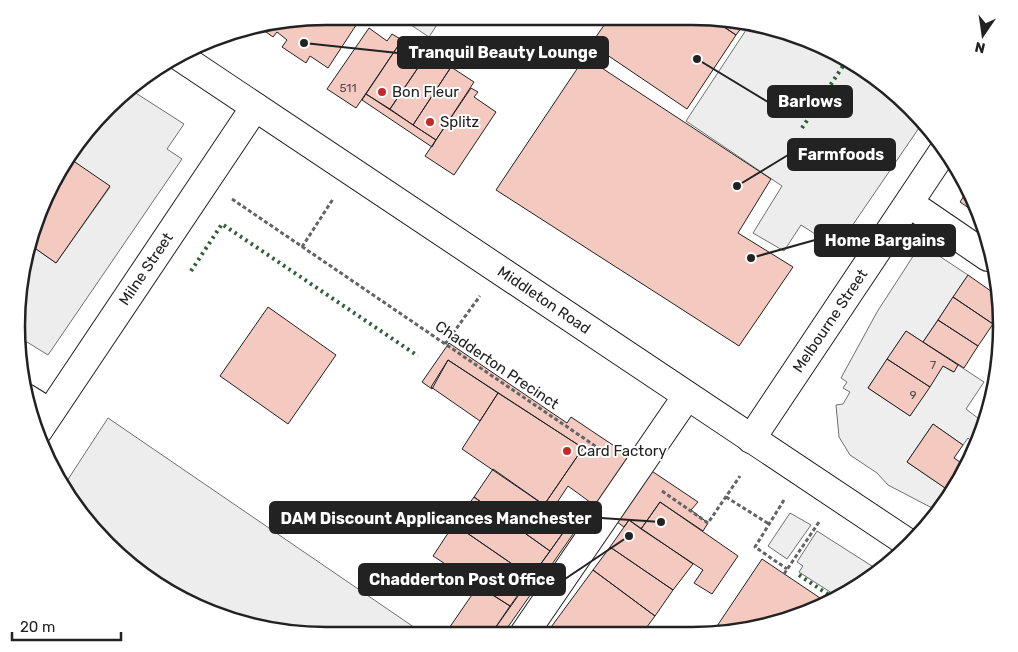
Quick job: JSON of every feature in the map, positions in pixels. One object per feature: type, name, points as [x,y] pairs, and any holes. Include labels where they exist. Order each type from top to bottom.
[{"type":"street","name":"Middleton Road","points":[[185,60],[904,540]]},
{"type":"street","name":"Milne Street","points":[[44,422],[254,107]]},
{"type":"street","name":"Melbourne Street","points":[[751,439],[940,156]]},
{"type":"street","points":[[909,202],[984,254]]},
{"type":"street","points":[[529,627],[687,396]]},
{"type":"path","name":"Chadderton Precinct","points":[[226,194],[708,523],[740,476]]},
{"type":"path","points":[[302,247],[333,198]]},
{"type":"path","points":[[445,344],[481,295]]},
{"type":"path","points":[[726,497],[769,524]]},
{"type":"path","points":[[784,500],[755,547],[787,569]]},
{"type":"path","points":[[784,574],[819,521]]},
{"type":"shaded area","points":[[411,25],[437,25],[429,37]]},
{"type":"shaded area","points":[[746,30],[789,41],[842,65],[875,87],[905,113],[919,129],[837,248],[801,225],[784,251],[753,233],[782,186],[686,121]]},
{"type":"shaded area","points":[[136,93],[184,124],[167,149],[182,159],[48,355],[27,342],[26,344],[26,306],[35,248],[56,263],[110,187],[74,162],[87,143],[113,113]]},
{"type":"shaded area","points":[[921,244],[968,275],[923,342],[906,331],[868,388],[910,416],[943,366],[953,372],[958,365],[984,382],[966,409],[978,418],[970,440],[968,438],[963,445],[933,424],[907,462],[945,488],[932,508],[888,485],[877,473],[850,455],[839,437],[836,405],[843,404],[850,392],[843,388],[847,382],[841,378],[877,312]]},
{"type":"shaded area","points":[[108,418],[414,627],[326,627],[287,624],[248,617],[211,604],[175,587],[143,565],[113,539],[87,509],[68,480]]},
{"type":"shaded area","points":[[790,513],[811,525],[787,559],[768,546]]},
{"type":"shaded area","points":[[817,531],[873,567],[831,593],[799,572],[803,566],[797,562]]},
{"type":"building","points":[[356,25],[328,68],[310,56],[306,63],[282,47],[287,40],[277,32],[273,37],[265,31],[306,26]]},
{"type":"building","points":[[604,25],[712,26],[724,27],[736,35],[687,109],[591,44]]},
{"type":"building","points":[[724,27],[740,29],[736,35]]},
{"type":"building","points":[[369,28],[387,41],[392,34],[402,40],[356,108],[327,89]]},
{"type":"building","points":[[404,37],[428,53],[390,109],[366,94]]},
{"type":"building","points":[[428,53],[451,67],[413,125],[390,109]]},
{"type":"building","points":[[585,57],[771,179],[738,233],[793,267],[739,346],[496,190]]},
{"type":"building","points":[[451,67],[474,82],[436,140],[413,125]]},
{"type":"building","points":[[471,88],[478,92],[474,97],[496,112],[454,175],[425,156]]},
{"type":"building","points":[[366,94],[436,140],[432,147],[362,100]]},
{"type":"building","points":[[74,162],[110,186],[56,263],[35,248],[56,193]]},
{"type":"building","points":[[964,196],[969,208],[960,202]]},
{"type":"building","points":[[968,275],[990,291],[993,324],[953,297]]},
{"type":"building","points":[[953,297],[993,324],[978,346],[938,320]]},
{"type":"building","points":[[268,307],[336,355],[288,424],[220,376]]},
{"type":"building","points":[[938,320],[978,346],[964,368],[923,342]]},
{"type":"building","points":[[906,331],[958,365],[954,372],[943,366],[930,387],[887,359]]},
{"type":"building","points":[[449,343],[567,423],[571,417],[698,502],[691,510],[708,523],[703,531],[660,502],[641,529],[629,520],[624,527],[568,486],[552,510],[544,505],[583,448],[448,360],[432,389],[422,382]]},
{"type":"building","points":[[887,359],[930,387],[910,416],[868,388]]},
{"type":"building","points":[[448,360],[498,393],[480,421],[431,387]]},
{"type":"building","points":[[498,393],[583,448],[544,505],[462,449]]},
{"type":"building","points":[[933,424],[963,445],[954,458],[960,462],[945,488],[907,462]]},
{"type":"building","points":[[493,469],[570,523],[550,551],[474,497]]},
{"type":"building","points":[[474,497],[550,551],[531,577],[454,524]]},
{"type":"building","points":[[660,502],[738,556],[712,594],[694,583],[703,570],[641,529]]},
{"type":"building","points":[[629,520],[693,564],[673,590],[610,547]]},
{"type":"building","points":[[570,523],[578,527],[508,627],[496,627]]},
{"type":"building","points":[[454,524],[531,577],[510,606],[433,556]]},
{"type":"building","points":[[610,547],[673,590],[655,616],[593,570]]},
{"type":"building","points":[[762,559],[820,598],[770,617],[717,625]]},
{"type":"building","points":[[593,570],[655,616],[647,627],[551,627]]},
{"type":"building","points":[[478,586],[510,606],[496,627],[450,627]]},
{"type":"hedge","points":[[802,128],[843,66]]},
{"type":"hedge","points":[[191,271],[222,224],[418,356]]},
{"type":"hedge","points":[[799,575],[828,594]]},
{"type":"place","name":"Tranquil Beauty Lounge","points":[[304,43]]},
{"type":"place","name":"Barlows","points":[[697,59]]},
{"type":"place","name":"Bon Fleur","points":[[382,92]]},
{"type":"place","name":"Splitz","points":[[430,122]]},
{"type":"place","name":"Farmfoods","points":[[737,186]]},
{"type":"place","name":"Home Bargains","points":[[751,258]]},
{"type":"place","name":"Card Factory","points":[[567,451]]},
{"type":"place","name":"DAM Discount Applicances Manchester","points":[[661,522]]},
{"type":"place","name":"Chadderton Post Office","points":[[629,536]]}]
